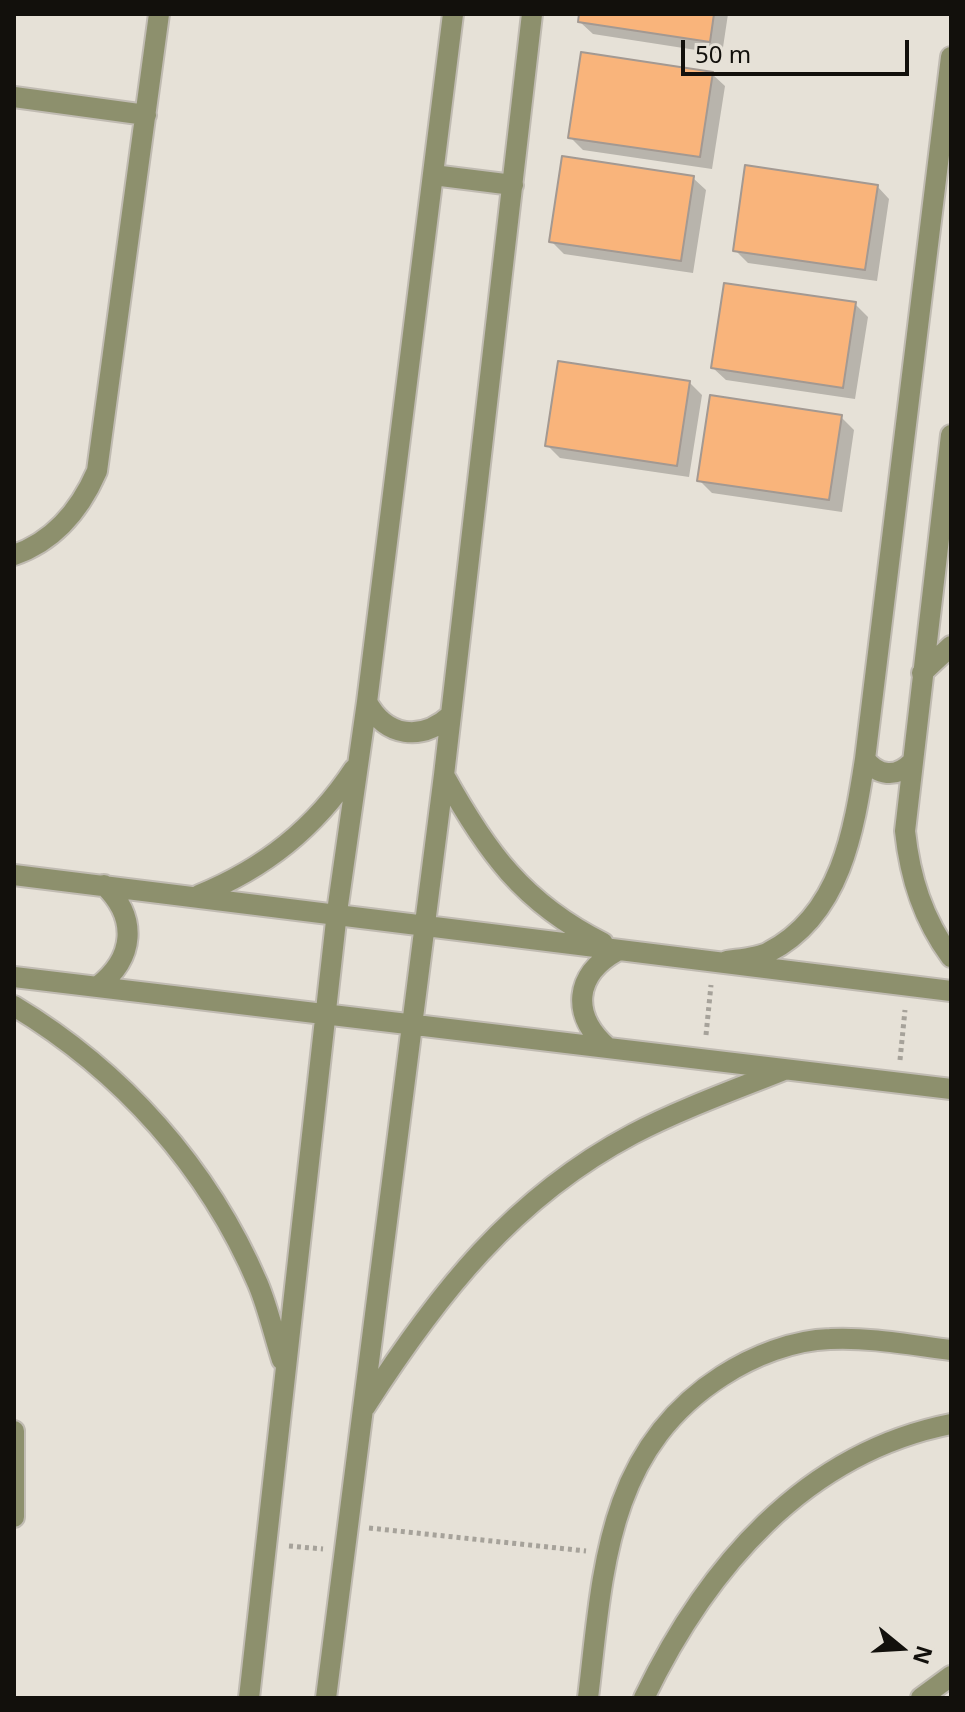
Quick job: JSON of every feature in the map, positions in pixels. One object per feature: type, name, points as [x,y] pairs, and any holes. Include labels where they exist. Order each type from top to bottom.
[{"type":"street","points":[[14,555],[42,542],[60,528],[76,511],[97,471],[159,14]]},
{"type":"street","points":[[249,1698],[337,912],[367,702],[453,14]]},
{"type":"street","points":[[326,1698],[412,1025],[422,923],[444,775],[532,14]]},
{"type":"street","points":[[720,961],[769,953],[803,926],[830,892],[848,853],[865,759],[951,57]]},
{"type":"street","points":[[14,97],[146,115]]},
{"type":"street","points":[[433,175],[513,185]]},
{"type":"street","points":[[951,435],[905,831],[909,869],[931,931],[951,957]]},
{"type":"street","points":[[922,673],[951,646]]},
{"type":"street","points":[[367,702],[385,725],[398,732],[427,731],[451,715]]},
{"type":"street","points":[[865,759],[878,772],[887,774],[904,769],[911,763]]},
{"type":"street","points":[[198,896],[253,870],[302,833],[323,811],[359,762]]},
{"type":"street","points":[[444,775],[475,831],[515,881],[563,923],[617,951]]},
{"type":"street","points":[[14,875],[337,912],[617,951],[951,991]]},
{"type":"street","points":[[97,987],[114,975],[125,958],[129,938],[128,917],[119,899],[104,885]]},
{"type":"street","points":[[607,1047],[585,1021],[582,1004],[590,972],[617,951]]},
{"type":"street","points":[[14,977],[951,1089]]},
{"type":"street","points":[[14,1006],[105,1071],[167,1134],[218,1206],[258,1284],[285,1369]]},
{"type":"street","points":[[360,1414],[413,1331],[459,1272],[511,1220],[570,1173],[633,1134],[785,1069]]},
{"type":"street","points":[[588,1698],[607,1553],[618,1507],[637,1463],[655,1437],[698,1391],[738,1366],[781,1348],[828,1339],[951,1350]]},
{"type":"street","points":[[644,1698],[670,1645],[700,1596],[738,1549],[782,1508],[830,1473],[883,1446],[951,1424]]},
{"type":"street","points":[[14,1431],[14,1517]]},
{"type":"street","points":[[921,1698],[951,1676]]},
{"type":"path","points":[[703,1059],[720,961]]},
{"type":"path","points":[[898,1083],[907,985]]},
{"type":"path","points":[[347,1526],[607,1553]]},
{"type":"path","points":[[266,1544],[344,1551]]},
{"type":"building","points":[[579,14],[714,14],[710,42],[578,22]]},
{"type":"building","points":[[581,52],[713,72],[700,157],[568,138]]},
{"type":"building","points":[[562,156],[694,176],[681,261],[549,242]]},
{"type":"building","points":[[745,165],[878,185],[865,270],[733,251]]},
{"type":"building","points":[[724,283],[856,302],[843,388],[711,368]]},
{"type":"building","points":[[558,361],[690,381],[677,466],[545,446]]},
{"type":"building","points":[[710,395],[842,415],[829,500],[697,481]]}]
